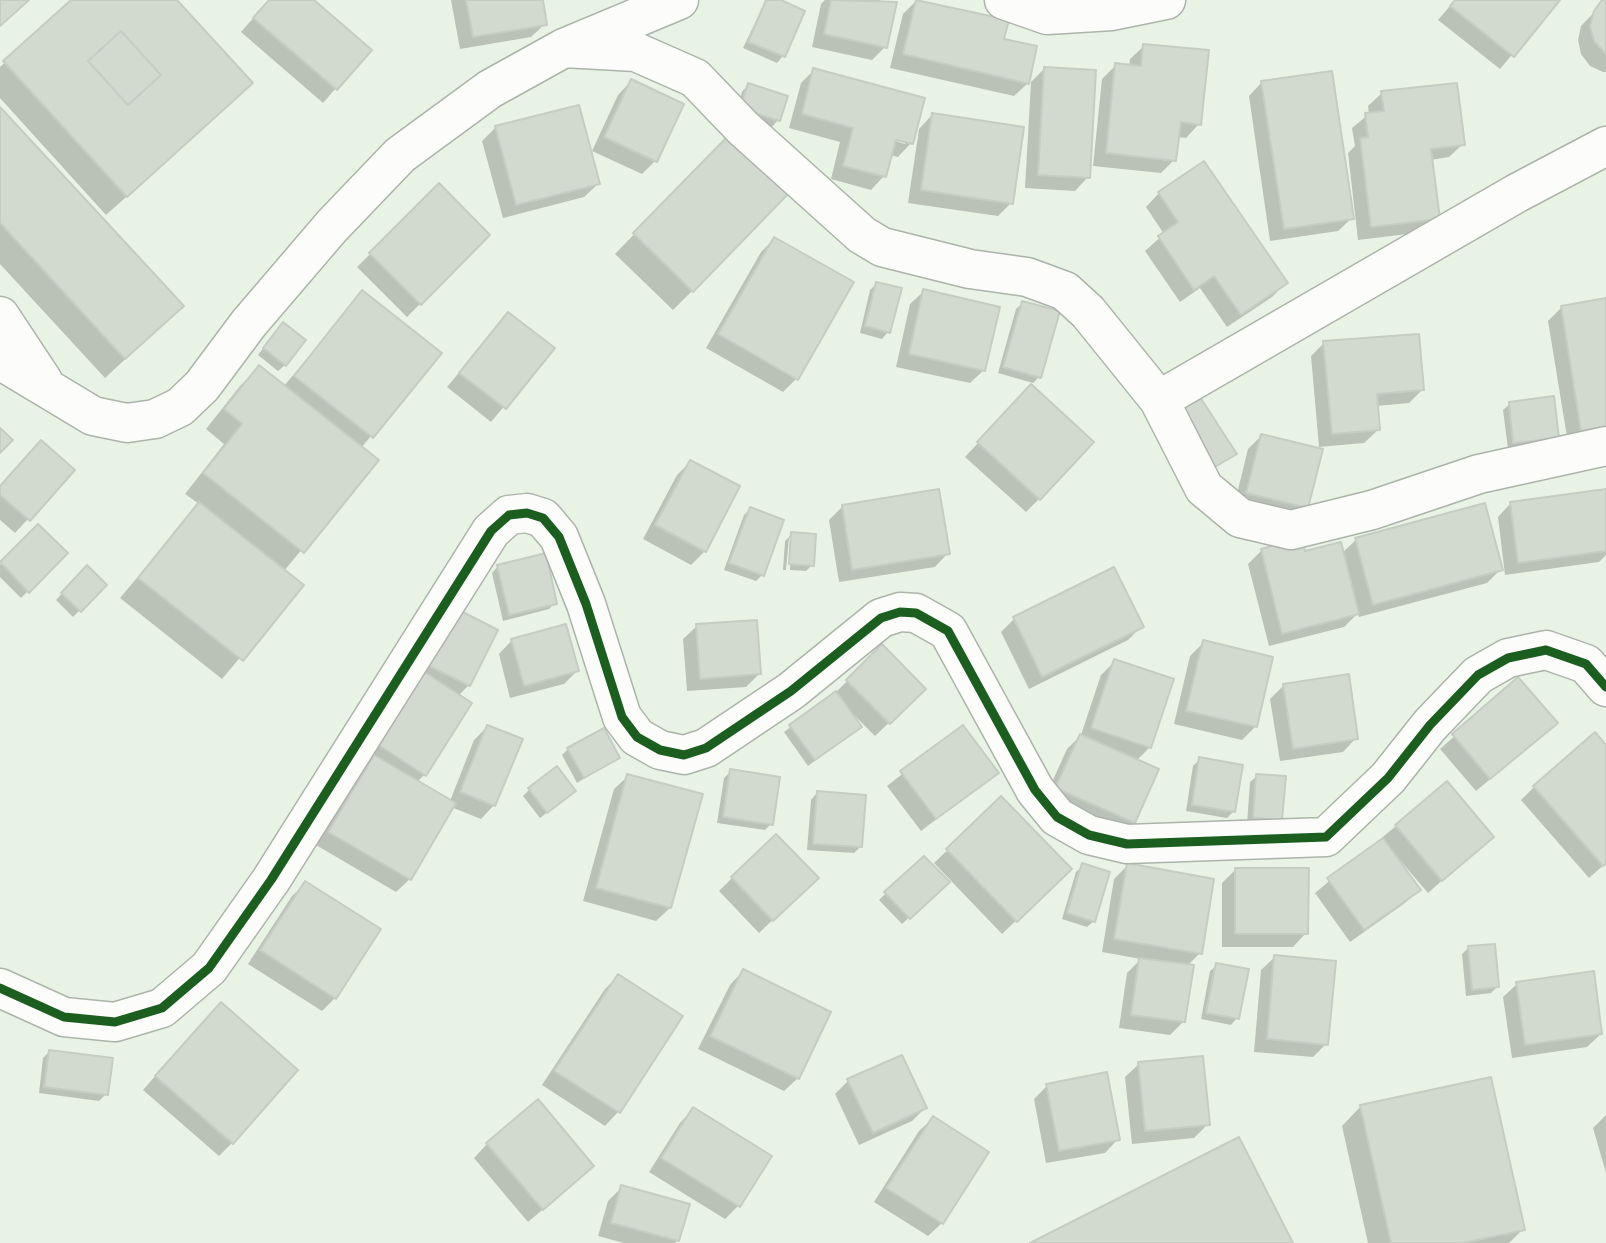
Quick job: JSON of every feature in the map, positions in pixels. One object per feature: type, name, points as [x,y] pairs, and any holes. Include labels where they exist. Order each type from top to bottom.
[{"type":"street","points":[[0,360],[49,392],[93,416],[127,423],[155,419],[180,407],[202,386],[249,323],[332,226],[400,155],[490,89],[564,48],[679,0]]},
{"type":"street","points":[[1004,0],[1047,15],[1112,11],[1166,0]]},
{"type":"street","points":[[564,48],[636,52],[695,78],[743,128],[862,235],[882,247],[970,269],[1027,277],[1065,291],[1088,312],[1159,400],[1204,488],[1240,519],[1292,530],[1372,509],[1479,474],[1606,446]]},
{"type":"street","points":[[1159,400],[1517,193],[1606,146]]},
{"type":"street","points":[[0,316],[49,392]]},
{"type":"street","points":[[0,988],[64,1017],[115,1022],[162,1008],[209,968],[271,880],[491,531],[509,515],[527,513],[543,518],[559,537],[586,604],[622,717],[637,737],[660,750],[684,755],[706,748],[791,691],[881,618],[900,612],[916,613],[948,631],[1035,790],[1057,817],[1089,835],[1127,844],[1326,837],[1388,778],[1430,725],[1478,675],[1508,658],[1546,650],[1586,664],[1606,687]]},
{"type":"building","points":[[0,0],[29,0],[0,26]]},
{"type":"building","points":[[71,0],[177,0],[253,83],[127,197],[3,61]],"holes":[[[121,31],[161,75],[128,105],[88,61]]]},
{"type":"building","points":[[269,0],[314,0],[372,50],[337,90],[253,18]]},
{"type":"building","points":[[466,0],[543,0],[547,25],[473,37]]},
{"type":"building","points":[[766,0],[781,0],[805,11],[785,57],[748,42]]},
{"type":"building","points":[[831,0],[897,2],[887,48],[824,34]]},
{"type":"building","points":[[916,0],[1009,20],[1004,39],[1037,46],[1029,84],[903,54]]},
{"type":"building","points":[[1455,0],[1560,0],[1514,57],[1450,6]]},
{"type":"building","points":[[1602,0],[1606,0],[1606,54],[1594,41],[1590,26],[1594,11]]},
{"type":"building","points":[[121,31],[161,75],[128,105],[88,61]]},
{"type":"building","points":[[1143,44],[1209,50],[1201,125],[1181,122],[1176,161],[1106,153],[1115,63],[1141,66]]},
{"type":"building","points":[[1044,67],[1096,70],[1090,178],[1038,175]]},
{"type":"building","points":[[813,68],[925,98],[913,144],[896,140],[886,177],[843,166],[853,128],[802,114]]},
{"type":"building","points":[[1332,71],[1354,219],[1284,229],[1261,81]]},
{"type":"building","points":[[631,79],[684,104],[657,162],[604,137]]},
{"type":"building","points":[[748,83],[788,96],[780,121],[740,109]]},
{"type":"building","points":[[1457,83],[1465,145],[1431,149],[1440,219],[1371,227],[1360,138],[1368,137],[1365,113],[1384,111],[1381,91]]},
{"type":"building","points":[[579,105],[600,184],[516,205],[495,126]]},
{"type":"building","points":[[0,107],[184,306],[125,359],[0,223]]},
{"type":"building","points":[[932,113],[1024,127],[1013,204],[921,190]]},
{"type":"building","points":[[729,135],[789,193],[693,292],[633,233]]},
{"type":"building","points":[[1204,161],[1288,283],[1241,315],[1214,276],[1194,290],[1158,236],[1178,222],[1158,192]]},
{"type":"building","points":[[439,183],[490,235],[421,305],[369,253]]},
{"type":"building","points":[[774,237],[854,282],[798,380],[718,334]]},
{"type":"building","points":[[876,282],[902,288],[890,333],[865,326]]},
{"type":"building","points":[[923,289],[1000,307],[985,371],[909,354]]},
{"type":"building","points":[[362,290],[442,353],[373,438],[294,376]]},
{"type":"building","points":[[1606,298],[1606,427],[1581,431],[1561,306]]},
{"type":"building","points":[[1022,301],[1060,311],[1041,378],[1003,367]]},
{"type":"building","points":[[508,312],[555,348],[506,409],[459,373]]},
{"type":"building","points":[[283,322],[306,340],[286,366],[263,348]]},
{"type":"building","points":[[1419,334],[1424,390],[1377,394],[1380,430],[1332,434],[1323,341]]},
{"type":"building","points":[[259,365],[379,460],[304,553],[203,473],[242,424],[224,409]]},
{"type":"building","points":[[1031,384],[1094,442],[1040,500],[977,442]]},
{"type":"building","points":[[1198,394],[1237,454],[1213,468],[1176,408]]},
{"type":"building","points":[[1554,396],[1559,438],[1513,443],[1509,402]]},
{"type":"building","points":[[0,428],[13,440],[0,453]]},
{"type":"building","points":[[1261,434],[1323,449],[1308,508],[1246,493]]},
{"type":"building","points":[[41,440],[75,470],[30,521],[0,495],[0,486]]},
{"type":"building","points":[[690,460],[740,486],[706,552],[655,525]]},
{"type":"building","points":[[939,489],[950,554],[852,570],[842,505]]},
{"type":"building","points":[[1606,489],[1606,551],[1518,563],[1510,502]]},
{"type":"building","points":[[199,502],[304,585],[243,661],[138,578]]},
{"type":"building","points":[[1485,503],[1503,570],[1373,605],[1355,538]]},
{"type":"building","points":[[750,507],[784,520],[764,576],[729,563]]},
{"type":"building","points":[[38,524],[68,553],[29,593],[0,562]]},
{"type":"building","points":[[791,532],[816,534],[814,566],[789,564]]},
{"type":"building","points":[[1302,537],[1305,551],[1341,542],[1359,614],[1282,634],[1261,549]]},
{"type":"building","points":[[546,553],[557,604],[509,615],[497,565]]},
{"type":"building","points":[[87,565],[107,585],[81,612],[61,593]]},
{"type":"building","points":[[1114,567],[1144,627],[1042,677],[1013,617]]},
{"type":"building","points":[[453,607],[498,630],[470,686],[425,664]]},
{"type":"building","points":[[757,620],[761,674],[700,679],[696,624]]},
{"type":"building","points":[[566,624],[579,671],[524,686],[511,639]]},
{"type":"building","points":[[1203,640],[1273,657],[1257,727],[1186,711]]},
{"type":"building","points":[[882,644],[926,689],[890,724],[846,680]]},
{"type":"building","points":[[1114,659],[1174,679],[1151,748],[1091,728]]},
{"type":"building","points":[[420,669],[472,703],[426,776],[374,742]]},
{"type":"building","points":[[1349,674],[1358,739],[1293,749],[1283,684]]},
{"type":"building","points":[[1518,677],[1558,723],[1490,779],[1452,734]]},
{"type":"building","points":[[836,691],[862,727],[815,760],[789,725]]},
{"type":"building","points":[[487,725],[523,739],[495,806],[460,792]]},
{"type":"building","points":[[963,725],[999,773],[936,819],[900,771]]},
{"type":"building","points":[[604,728],[620,758],[584,778],[567,748]]},
{"type":"building","points":[[1595,732],[1606,745],[1606,864],[1603,866],[1533,786]]},
{"type":"building","points":[[1080,734],[1159,769],[1135,823],[1055,788]]},
{"type":"building","points":[[374,755],[456,803],[411,880],[328,832]]},
{"type":"building","points":[[1199,757],[1243,765],[1235,812],[1192,805]]},
{"type":"building","points":[[557,766],[576,791],[547,813],[528,788]]},
{"type":"building","points":[[730,769],[780,777],[773,825],[723,817]]},
{"type":"building","points":[[627,774],[703,794],[671,908],[596,888]]},
{"type":"building","points":[[1256,774],[1286,776],[1282,820],[1253,818]]},
{"type":"building","points":[[1447,781],[1494,837],[1442,881],[1395,825]]},
{"type":"building","points":[[817,791],[866,795],[862,847],[813,844]]},
{"type":"building","points":[[1001,796],[1072,869],[1017,922],[946,849]]},
{"type":"building","points":[[776,834],[819,878],[773,921],[731,877]]},
{"type":"building","points":[[1383,838],[1421,890],[1364,930],[1327,878]]},
{"type":"building","points":[[924,856],[950,882],[910,919],[884,892]]},
{"type":"building","points":[[1082,863],[1110,872],[1095,922],[1067,913]]},
{"type":"building","points":[[1127,863],[1214,879],[1202,954],[1114,939]]},
{"type":"building","points":[[1235,868],[1309,868],[1308,934],[1235,934]]},
{"type":"building","points":[[305,881],[381,929],[336,999],[260,950]]},
{"type":"building","points":[[1495,944],[1499,987],[1472,990],[1468,946]]},
{"type":"building","points":[[1274,955],[1336,961],[1328,1045],[1267,1039]]},
{"type":"building","points":[[1139,958],[1194,965],[1185,1022],[1131,1015]]},
{"type":"building","points":[[1216,963],[1249,969],[1239,1019],[1206,1013]]},
{"type":"building","points":[[743,969],[831,1012],[799,1079],[710,1036]]},
{"type":"building","points":[[1594,971],[1602,1034],[1525,1045],[1516,982]]},
{"type":"building","points":[[618,974],[683,1016],[620,1113],[554,1071]]},
{"type":"building","points":[[221,1002],[298,1070],[233,1144],[155,1076]]},
{"type":"building","points":[[49,1050],[113,1058],[108,1095],[44,1087]]},
{"type":"building","points":[[902,1055],[927,1108],[873,1133],[847,1079]]},
{"type":"building","points":[[1203,1056],[1210,1125],[1145,1131],[1138,1062]]},
{"type":"building","points":[[1107,1072],[1120,1140],[1059,1151],[1046,1084]]},
{"type":"building","points":[[1491,1077],[1525,1230],[1463,1243],[1391,1243],[1360,1105]]},
{"type":"building","points":[[538,1099],[594,1166],[543,1210],[486,1143]]},
{"type":"building","points":[[693,1107],[772,1156],[740,1207],[661,1158]]},
{"type":"building","points":[[933,1116],[989,1152],[943,1224],[886,1188]]},
{"type":"building","points":[[1239,1137],[1293,1243],[1030,1243]]},
{"type":"building","points":[[621,1185],[690,1204],[679,1241],[611,1223]]},
{"type":"cycle path","points":[[0,988],[64,1017],[115,1022],[162,1008],[209,968],[271,880],[491,531],[509,515],[527,513],[543,518],[559,537],[586,604],[622,717],[637,737],[660,750],[684,755],[706,748],[791,691],[881,618],[900,612],[916,613],[948,631],[1035,790],[1057,817],[1089,835],[1127,844],[1326,837],[1388,778],[1430,725],[1478,675],[1508,658],[1546,650],[1586,664],[1606,687]]}]
